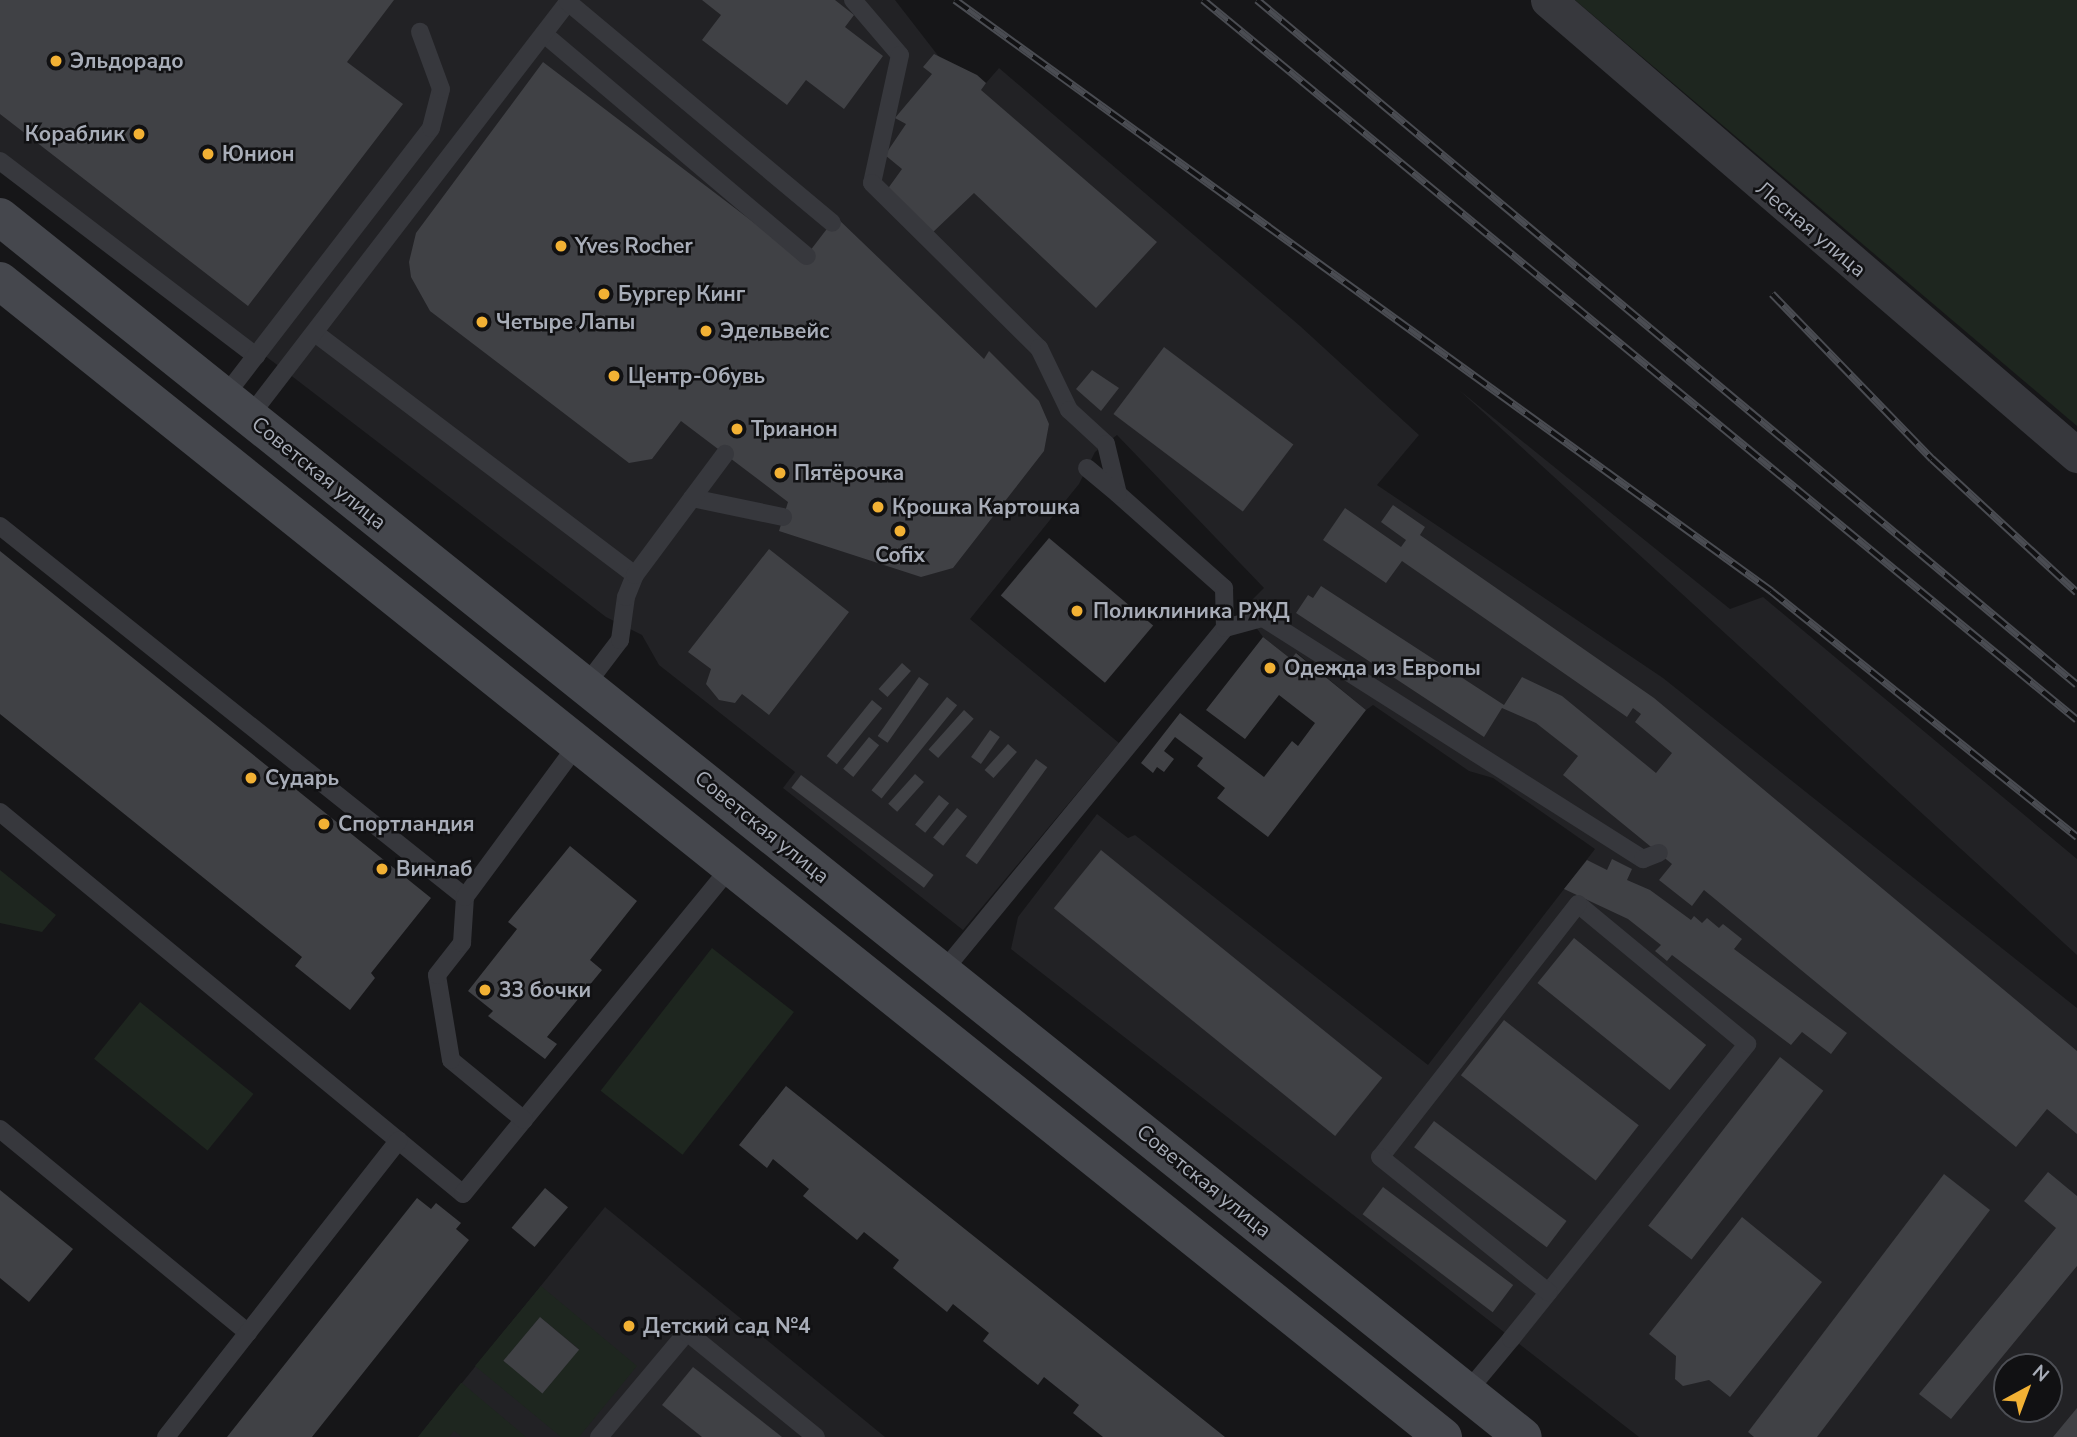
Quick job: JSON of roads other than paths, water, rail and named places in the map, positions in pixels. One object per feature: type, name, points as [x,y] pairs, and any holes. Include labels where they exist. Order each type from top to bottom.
[{"type":"main road","name":"Советская улица","points":[[0,217],[1523,1437]]},
{"type":"main road","points":[[1,284],[1443,1437]]},
{"type":"street","name":"Лесная улица","points":[[1548,0],[2077,455]]},
{"type":"lane","points":[[853,0],[900,55],[872,183],[1039,348],[1069,410],[1106,444],[1118,494]]},
{"type":"lane","points":[[237,407],[315,333],[568,2],[832,223]]},
{"type":"lane","points":[[237,407],[256,356],[431,128],[441,89],[420,32]]},
{"type":"lane","points":[[544,34],[807,256]]},
{"type":"lane","points":[[0,161],[256,356]]},
{"type":"lane","points":[[315,333],[635,575]]},
{"type":"lane","points":[[585,686],[620,640],[626,597],[635,575],[725,454]]},
{"type":"lane","points":[[1087,468],[1224,588],[1225,628]]},
{"type":"lane","points":[[692,498],[783,517]]},
{"type":"lane","points":[[0,526],[465,897]]},
{"type":"lane","points":[[942,972],[1225,628],[1262,618],[1643,859],[1659,853]]},
{"type":"lane","points":[[524,1120],[450,1059],[437,975],[462,943],[465,897],[578,744]]},
{"type":"lane","points":[[0,812],[463,1194],[732,867]]},
{"type":"lane","points":[[1467,1392],[1548,1292],[1747,1044],[1578,904],[1380,1157],[1548,1292]]},
{"type":"lane","points":[[0,1129],[247,1333]]},
{"type":"lane","points":[[166,1437],[399,1140]]},
{"type":"lane","points":[[600,1437],[687,1332],[816,1437]]},
{"type":"railway","points":[[955,0],[1771,591],[2077,837]]},
{"type":"railway","points":[[1203,0],[2077,720]]},
{"type":"railway","points":[[1257,0],[2077,685]]},
{"type":"railway","points":[[1772,294],[1932,459],[2077,593]]},
{"type":"place","name":"Эльдорадо","points":[[56,61]]},
{"type":"place","name":"Кораблик","points":[[139,134]]},
{"type":"place","name":"Юнион","points":[[208,154]]},
{"type":"place","name":"Yves Rocher","points":[[561,246]]},
{"type":"place","name":"Бургер Кинг","points":[[604,294]]},
{"type":"place","name":"Четыре Лапы","points":[[482,322]]},
{"type":"place","name":"Эдельвейс","points":[[706,331]]},
{"type":"place","name":"Центр-Обувь","points":[[614,376]]},
{"type":"place","name":"Трианон","points":[[737,429]]},
{"type":"place","name":"Пятёрочка","points":[[780,473]]},
{"type":"place","name":"Крошка Картошка","points":[[878,507]]},
{"type":"place","name":"Cofix","points":[[900,531]]},
{"type":"place","name":"Поликлиника РЖД","points":[[1077,611]]},
{"type":"place","name":"Одежда из Европы","points":[[1270,668]]},
{"type":"place","name":"Сударь","points":[[251,778]]},
{"type":"place","name":"Спортландия","points":[[324,824]]},
{"type":"place","name":"Винлаб","points":[[382,869]]},
{"type":"place","name":"33 бочки","points":[[485,990]]},
{"type":"place","name":"Детский сад №4","points":[[629,1326]]}]
